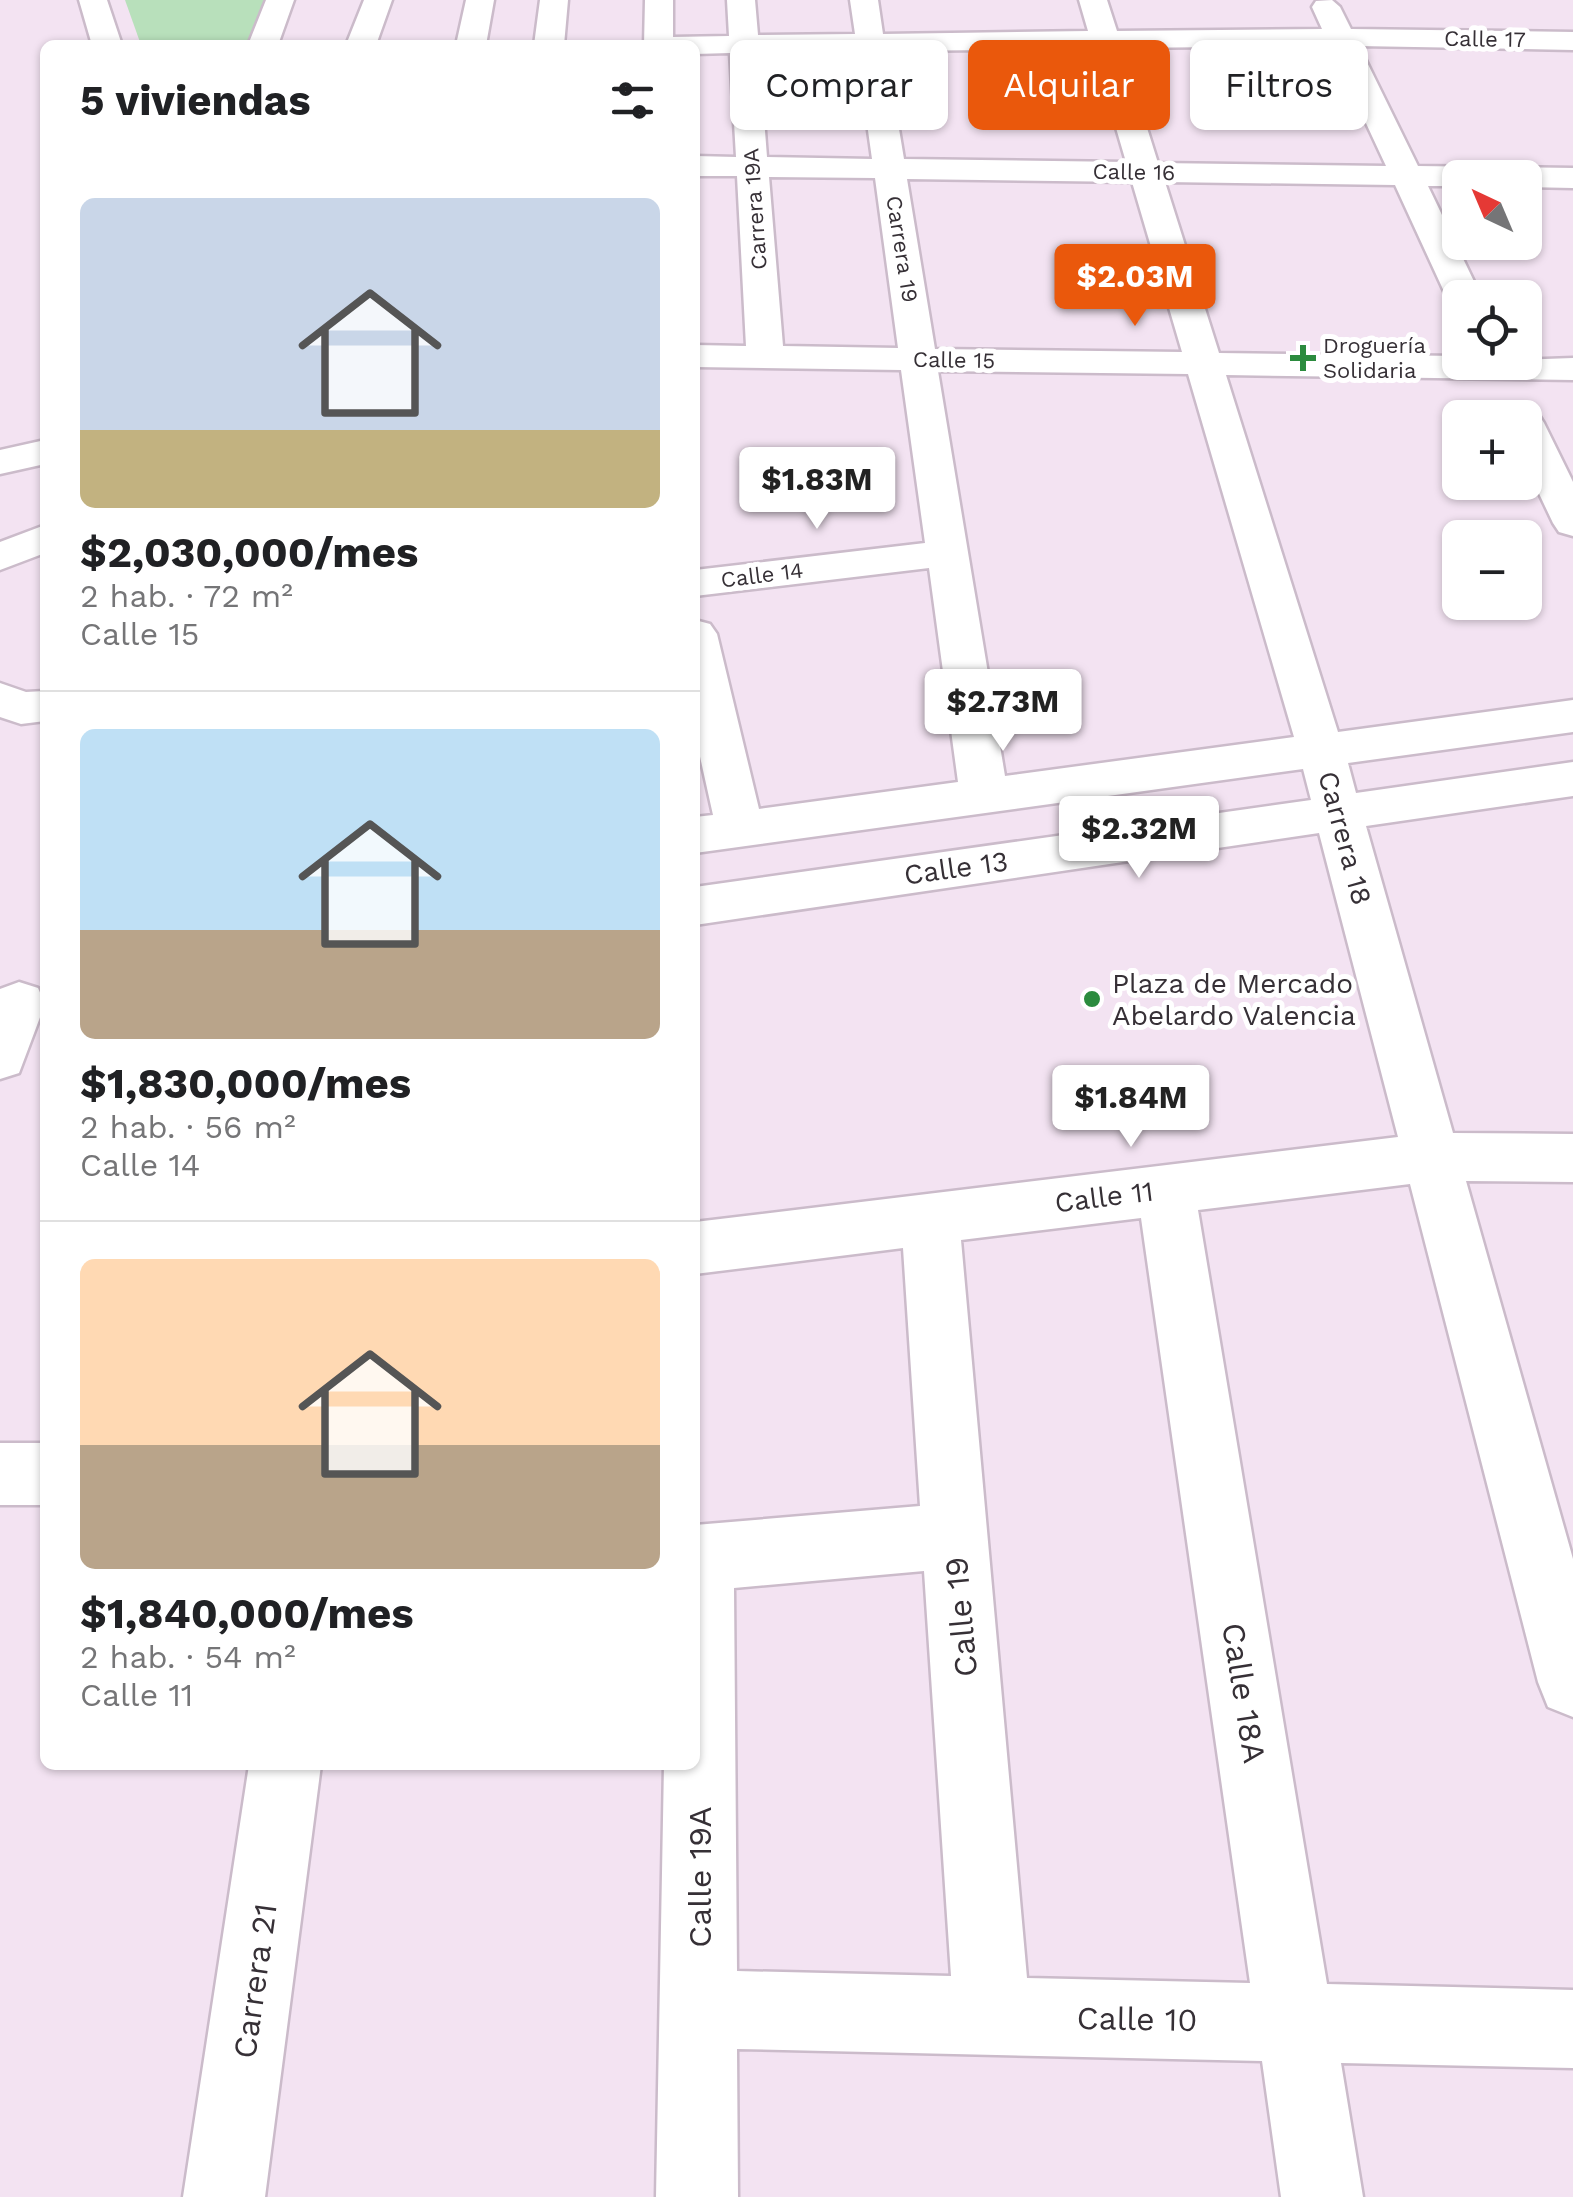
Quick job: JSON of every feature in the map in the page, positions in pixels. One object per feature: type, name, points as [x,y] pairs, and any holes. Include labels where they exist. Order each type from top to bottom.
[{"type":"street","points":[[93,0],[106,40]]},
{"type":"street","points":[[265,40],[280,0]]},
{"type":"street","points":[[363,40],[378,0]]},
{"type":"street","points":[[472,40],[480,0]]},
{"type":"street","points":[[550,40],[554,0]]},
{"type":"street","points":[[659,40],[660,0]]},
{"type":"street","name":"Carrera 19A","points":[[741,0],[743,40]]},
{"type":"street","name":"Carrera 19","points":[[864,0],[870,40]]},
{"type":"street","name":"Carrera 18","points":[[1093,0],[1104,40]]},
{"type":"street","points":[[1322,0],[1456,280]]},
{"type":"street","name":"Calle 17","points":[[1104,40],[1573,40]]},
{"type":"street","name":"Calle 17","points":[[700,45],[730,44]]},
{"type":"street","name":"Carrera 19A","points":[[749,130],[764,357]]},
{"type":"street","name":"Carrera 19","points":[[884,130],[984,796]]},
{"type":"street","name":"Carrera 18","points":[[1131,130],[1321,750],[1573,1682]]},
{"type":"street","name":"Calle 16","points":[[700,166],[1573,178]]},
{"type":"street","name":"Calle 15","points":[[700,356],[1442,365]]},
{"type":"street","name":"Calle 15","points":[[1542,367],[1573,369]]},
{"type":"street","points":[[0,462],[40,453]]},
{"type":"street","points":[[1542,458],[1573,523]]},
{"type":"street","points":[[0,557],[40,540]]},
{"type":"street","name":"Calle 14","points":[[700,582],[948,553]]},
{"type":"street","points":[[700,679],[717,832],[1573,716]]},
{"type":"street","name":"Calle 13","points":[[700,905],[1573,779]]},
{"type":"street","points":[[0,1056],[21,1003]]},
{"type":"street","name":"Calle 11","points":[[700,1247],[1430,1156],[1573,1158]]},
{"type":"street","name":"Calle 18A","points":[[1166,1190],[1322,2197]]},
{"type":"street","name":"Calle 19","points":[[930,1219],[992,2016]]},
{"type":"street","points":[[0,1474],[40,1474]]},
{"type":"street","points":[[700,1558],[954,1536]]},
{"type":"street","name":"Carrera 21","points":[[224,2197],[285,1770]]},
{"type":"street","name":"Calle 19A","points":[[697,2197],[699,1770]]},
{"type":"street","name":"Calle 10","points":[[700,2009],[1573,2029]]},
{"type":"green space","points":[[125,0],[271,0],[256,40],[139,40]]},
{"type":"place","name":"Droguería Solidaria","points":[[1303,358]]},
{"type":"place","name":"Plaza de Mercado Abelardo Valencia","points":[[1092,999]]}]
